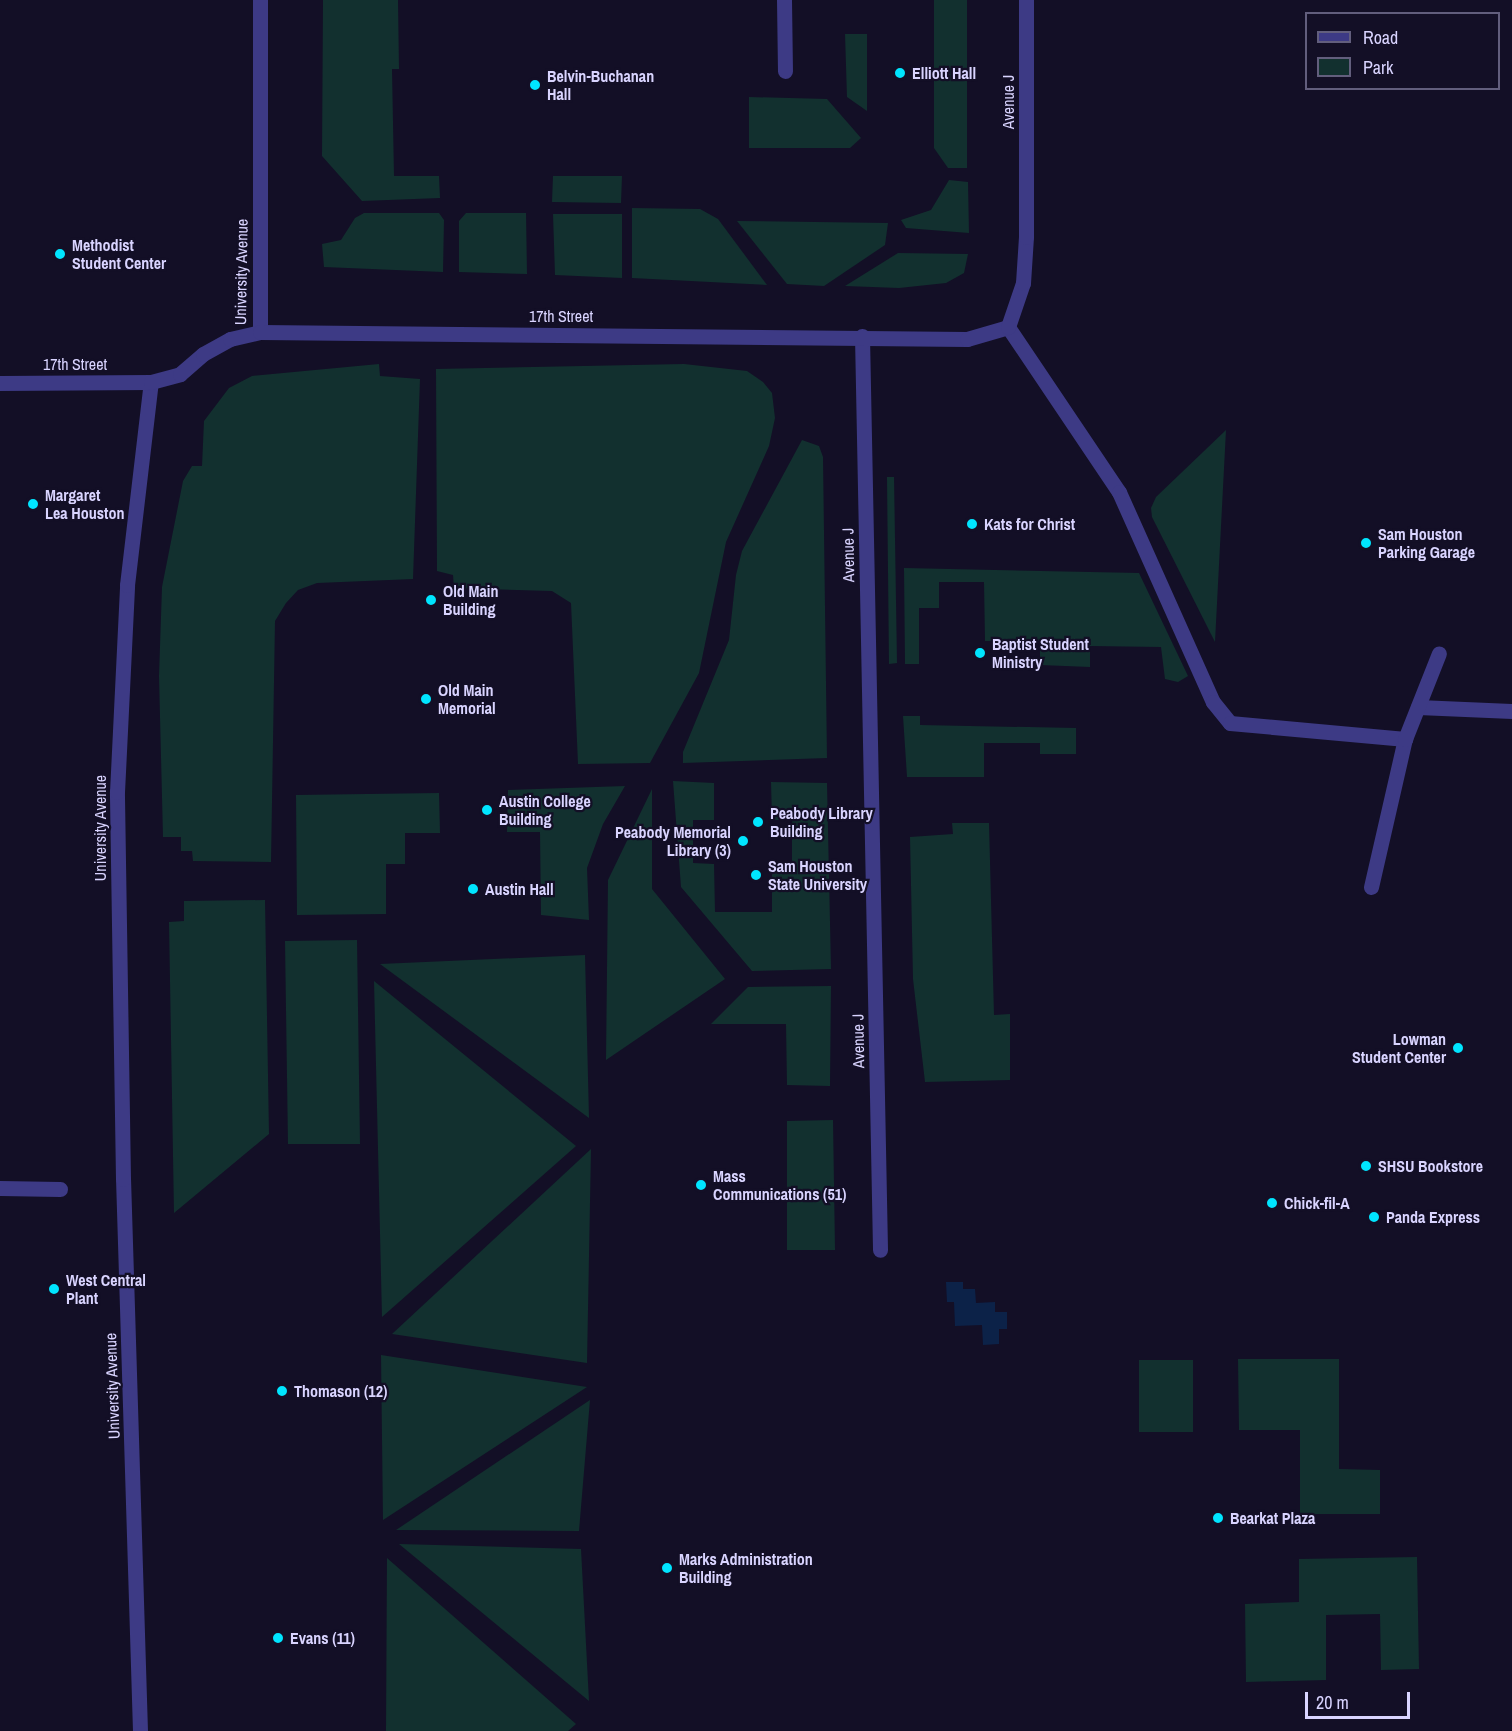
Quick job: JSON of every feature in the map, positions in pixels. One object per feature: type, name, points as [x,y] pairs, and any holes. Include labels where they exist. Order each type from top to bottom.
[{"type":"street","name":"University Avenue","points":[[140,1731],[123,1179],[117,792],[127,585],[151,382],[180,374],[203,354],[230,339],[261,332],[260,0]]},
{"type":"street","points":[[784,0],[784,70]]},
{"type":"street","name":"Avenue J","points":[[1008,327],[1023,283],[1026,237],[1026,0]]},
{"type":"street","points":[[862,336],[967,339],[1008,327],[1119,492],[1213,702],[1230,723],[1405,740]]},
{"type":"street","name":"17th Street","points":[[261,332],[862,336]]},
{"type":"street","name":"Avenue J","points":[[862,336],[880,1250]]},
{"type":"street","name":"17th Street","points":[[0,383],[151,382]]},
{"type":"street","points":[[1371,887],[1405,740],[1439,653]]},
{"type":"street","points":[[1418,707],[1512,711]]},
{"type":"street","points":[[0,1188],[60,1189]]},
{"type":"green space","points":[[323,0],[398,0],[399,69],[392,69],[394,176],[439,176],[440,198],[362,201],[322,156]]},
{"type":"green space","points":[[934,0],[967,0],[967,168],[948,168],[934,148]]},
{"type":"green space","points":[[845,34],[867,34],[867,111],[847,97]]},
{"type":"green space","points":[[749,97],[827,99],[861,138],[850,148],[749,148]]},
{"type":"green space","points":[[553,176],[622,176],[621,203],[552,202]]},
{"type":"green space","points":[[949,180],[968,182],[969,233],[906,228],[901,220],[931,210]]},
{"type":"green space","points":[[632,208],[700,209],[718,219],[767,285],[632,278]]},
{"type":"green space","points":[[364,213],[439,213],[444,220],[443,272],[324,267],[322,244],[341,240],[355,218]]},
{"type":"green space","points":[[466,213],[526,213],[527,274],[459,272],[459,221]]},
{"type":"green space","points":[[553,214],[622,214],[622,278],[555,275]]},
{"type":"green space","points":[[737,221],[888,223],[885,245],[824,286],[787,284]]},
{"type":"green space","points":[[898,253],[968,254],[964,273],[946,283],[899,288],[845,286]]},
{"type":"green space","points":[[379,364],[380,376],[420,379],[413,579],[317,583],[298,590],[286,603],[275,621],[271,862],[193,861],[192,851],[181,851],[181,837],[163,837],[159,676],[162,587],[183,481],[192,466],[202,466],[204,421],[229,388],[252,376]]},
{"type":"green space","points":[[684,364],[747,371],[763,382],[772,393],[775,418],[769,446],[726,542],[699,673],[650,763],[578,764],[571,603],[552,591],[454,588],[453,575],[437,571],[436,369]]},
{"type":"green space","points":[[1226,430],[1215,642],[1152,517],[1151,508],[1156,497]]},
{"type":"green space","points":[[802,440],[819,446],[823,457],[827,758],[683,763],[683,752],[729,640],[736,575],[742,551]]},
{"type":"green space","points":[[887,477],[894,477],[897,663],[889,664]]},
{"type":"green space","points":[[904,568],[1139,573],[1188,676],[1178,682],[1165,679],[1161,647],[1090,646],[1090,667],[1040,665],[1040,641],[985,641],[984,582],[939,582],[939,608],[919,608],[919,664],[905,664]]},
{"type":"green space","points":[[903,716],[920,716],[920,725],[1076,728],[1076,754],[1040,754],[1040,743],[984,743],[984,777],[907,777]]},
{"type":"green space","points":[[673,781],[714,783],[714,820],[693,820],[693,863],[714,864],[715,912],[772,912],[772,863],[792,863],[792,820],[772,820],[771,782],[827,783],[831,969],[752,971],[681,887]]},
{"type":"green space","points":[[625,786],[603,824],[587,868],[589,920],[541,915],[540,832],[507,832],[508,790]]},
{"type":"green space","points":[[652,789],[652,889],[725,979],[606,1060],[608,880]]},
{"type":"green space","points":[[439,793],[440,833],[405,833],[405,864],[386,864],[386,914],[297,915],[296,795]]},
{"type":"green space","points":[[952,823],[989,823],[994,1015],[1010,1014],[1010,1080],[925,1082],[913,979],[910,837],[953,834]]},
{"type":"green space","points":[[265,900],[269,1134],[174,1213],[169,922],[184,921],[184,901]]},
{"type":"green space","points":[[357,940],[360,1144],[288,1144],[285,941]]},
{"type":"green space","points":[[585,955],[589,1118],[380,964]]},
{"type":"green space","points":[[374,981],[576,1146],[382,1317]]},
{"type":"green space","points":[[831,986],[830,1086],[787,1085],[786,1024],[711,1024],[748,987]]},
{"type":"green space","points":[[833,1120],[835,1250],[787,1250],[787,1121]]},
{"type":"green space","points":[[591,1149],[587,1363],[392,1334]]},
{"type":"green space","points":[[381,1355],[587,1387],[383,1520]]},
{"type":"green space","points":[[1238,1359],[1339,1359],[1339,1469],[1380,1470],[1380,1514],[1300,1514],[1300,1430],[1239,1430]]},
{"type":"green space","points":[[1139,1360],[1193,1360],[1193,1432],[1139,1432]]},
{"type":"green space","points":[[590,1400],[579,1531],[396,1530]]},
{"type":"green space","points":[[399,1544],[581,1549],[589,1701]]},
{"type":"green space","points":[[1417,1557],[1419,1669],[1381,1670],[1380,1614],[1326,1615],[1326,1680],[1246,1682],[1245,1604],[1299,1602],[1299,1559]]},
{"type":"green space","points":[[387,1558],[576,1724],[568,1731],[386,1731]]},
{"type":"water","points":[[946,1282],[963,1282],[963,1289],[975,1289],[976,1303],[995,1302],[995,1312],[1007,1312],[1007,1329],[999,1329],[999,1344],[983,1345],[982,1325],[955,1326],[954,1302],[947,1302]]},
{"type":"place","name":"Elliott Hall","points":[[900,73]]},
{"type":"place","name":"Belvin-Buchanan Hall","points":[[535,85]]},
{"type":"place","name":"Methodist Student Center","points":[[60,254]]},
{"type":"place","name":"Margaret Lea Houston","points":[[33,504]]},
{"type":"place","name":"Kats for Christ","points":[[972,524]]},
{"type":"place","name":"Sam Houston Parking Garage","points":[[1366,543]]},
{"type":"place","name":"Old Main Building","points":[[431,600]]},
{"type":"place","name":"Baptist Student Ministry","points":[[980,653]]},
{"type":"place","name":"Old Main Memorial","points":[[426,699]]},
{"type":"place","name":"Austin College Building","points":[[487,810]]},
{"type":"place","name":"Peabody Library Building","points":[[758,822]]},
{"type":"place","name":"Peabody Memorial Library (3)","points":[[743,841]]},
{"type":"place","name":"Sam Houston State University","points":[[756,875]]},
{"type":"place","name":"Austin Hall","points":[[473,889]]},
{"type":"place","name":"Lowman Student Center","points":[[1458,1048]]},
{"type":"place","name":"SHSU Bookstore","points":[[1366,1166]]},
{"type":"place","name":"Mass Communications (51)","points":[[701,1185]]},
{"type":"place","name":"Chick-fil-A","points":[[1272,1203]]},
{"type":"place","name":"Panda Express","points":[[1374,1217]]},
{"type":"place","name":"West Central Plant","points":[[54,1289]]},
{"type":"place","name":"Thomason (12)","points":[[282,1391]]},
{"type":"place","name":"Bearkat Plaza","points":[[1218,1518]]},
{"type":"place","name":"Marks Administration Building","points":[[667,1568]]},
{"type":"place","name":"Evans (11)","points":[[278,1638]]}]
